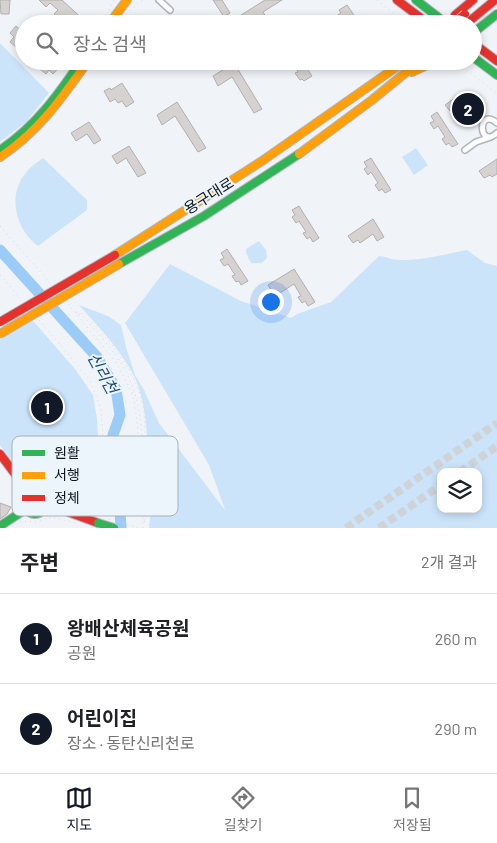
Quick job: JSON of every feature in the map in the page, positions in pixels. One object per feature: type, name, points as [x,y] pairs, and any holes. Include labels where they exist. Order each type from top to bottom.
[{"type":"main road","points":[[113,15],[127,0]]},
{"type":"main road","points":[[398,0],[417,15]]},
{"type":"main road","points":[[416,0],[435,15]]},
{"type":"main road","points":[[467,15],[472,0]]},
{"type":"main road","points":[[468,15],[482,0]]},
{"type":"main road","points":[[470,15],[496,0]]},
{"type":"main road","points":[[482,27],[497,14]]},
{"type":"main road","points":[[482,50],[497,61]]},
{"type":"main road","points":[[482,64],[497,75]]},
{"type":"main road","points":[[0,150],[19,137],[40,118],[75,70]]},
{"type":"main road","points":[[0,157],[16,148],[36,131],[82,70]]},
{"type":"main road","name":"용구대로","points":[[0,322],[197,205],[280,151],[394,70]]},
{"type":"main road","name":"용구대로","points":[[0,334],[223,204],[291,159],[409,70]]},
{"type":"main road","points":[[400,78],[418,70]]},
{"type":"main road","points":[[0,454],[12,470]]},
{"type":"main road","points":[[0,526],[15,516]]},
{"type":"main road","points":[[79,516],[114,528]]},
{"type":"street","points":[[159,0],[170,10]]},
{"type":"street","points":[[476,142],[485,121],[490,119],[496,121]]},
{"type":"street","points":[[482,131],[485,135],[491,136]]},
{"type":"street","points":[[465,150],[476,142],[497,133]]},
{"type":"path","points":[[108,15],[110,5],[114,0]]},
{"type":"path","points":[[134,0],[138,3]]},
{"type":"path","points":[[126,15],[138,3],[144,0]]},
{"type":"path","points":[[377,0],[396,15]]},
{"type":"path","points":[[428,0],[447,14]]},
{"type":"path","points":[[466,70],[497,94]]},
{"type":"path","points":[[0,226],[50,283]]},
{"type":"path","points":[[0,275],[25,304]]},
{"type":"path","points":[[63,298],[115,361],[132,392],[138,436]]},
{"type":"path","points":[[76,312],[84,317],[109,346],[125,370],[134,390],[142,436]]},
{"type":"path","points":[[76,312],[86,315],[112,345],[129,369],[139,390],[144,411],[145,436]]},
{"type":"path","points":[[38,318],[88,378],[101,409],[103,436]]},
{"type":"path","points":[[16,522],[34,522],[47,517],[53,517],[77,523]]},
{"type":"path","points":[[106,518],[138,528]]},
{"type":"shaded area","points":[[0,43],[15,58],[15,70],[26,70],[49,93],[26,122],[0,142]]},
{"type":"shaded area","points":[[416,148],[428,165],[414,175],[402,157]]},
{"type":"shaded area","points":[[43,158],[87,200],[87,210],[38,246],[30,239],[19,222],[15,202],[19,183],[29,169]]},
{"type":"shaded area","points":[[259,241],[266,250],[267,258],[262,263],[251,263],[246,249]]},
{"type":"shaded area","points":[[467,250],[485,263],[497,266],[497,528],[149,528],[150,516],[178,516],[178,448],[225,510],[209,465],[125,323],[170,264],[241,301],[291,318],[331,302],[379,256],[395,260],[407,260]]},
{"type":"shaded area","points":[[79,305],[108,316],[121,325],[135,375],[159,423],[169,436],[147,436],[142,397],[129,367],[118,350]]},
{"type":"shaded area","points":[[28,315],[75,369],[93,395],[98,436],[12,436],[12,461],[0,445],[0,333]]},
{"type":"building","points":[[0,0],[10,0],[9,14],[1,14]]},
{"type":"building","points":[[39,0],[62,0],[78,15],[55,15],[54,14],[58,10],[50,3],[46,7]]},
{"type":"building","points":[[213,0],[222,0],[230,13],[223,15]]},
{"type":"building","points":[[265,0],[282,0],[263,12],[265,15],[241,15]]},
{"type":"building","points":[[347,5],[354,15],[338,15],[341,13],[339,10]]},
{"type":"building","points":[[15,27],[15,46],[10,42],[14,37],[10,33]]},
{"type":"building","points":[[223,70],[238,70],[262,109],[254,113],[232,77],[218,86],[213,76]]},
{"type":"building","points":[[297,70],[308,70],[312,76],[304,81],[300,80],[295,73],[298,72]]},
{"type":"building","points":[[122,83],[134,102],[126,107],[122,101],[118,103],[115,99],[110,102],[104,91],[110,88],[111,90]]},
{"type":"building","points":[[459,95],[481,112],[474,121],[455,107],[450,111],[445,105]]},
{"type":"building","points":[[177,102],[206,148],[198,152],[175,116],[162,125],[157,115]]},
{"type":"building","points":[[437,112],[458,144],[452,147],[449,143],[446,145],[442,139],[445,137],[438,126],[434,129],[430,123],[434,121],[431,116]]},
{"type":"building","points":[[89,122],[101,140],[94,144],[87,134],[76,141],[71,133]]},
{"type":"building","points":[[129,146],[146,173],[138,177],[126,158],[117,164],[112,156]]},
{"type":"building","points":[[371,158],[391,190],[385,193],[382,189],[379,191],[375,185],[378,183],[371,172],[368,175],[364,169],[367,167],[364,162]]},
{"type":"building","points":[[497,159],[497,174],[484,178],[479,171]]},
{"type":"building","points":[[299,206],[319,238],[313,242],[310,237],[307,239],[303,233],[306,232],[299,221],[296,223],[292,217],[295,215],[292,210]]},
{"type":"building","points":[[373,219],[384,237],[377,241],[373,234],[360,243],[358,240],[353,243],[348,236]]},
{"type":"building","points":[[227,249],[248,281],[241,285],[232,276],[235,275],[228,264],[224,266],[220,260],[224,258],[221,253]]},
{"type":"building","points":[[294,269],[315,302],[308,306],[305,301],[302,303],[298,297],[301,296],[294,284],[280,293],[278,290],[273,293],[268,285]]},
{"type":"building","points":[[0,503],[11,507],[7,514],[0,519]]},
{"type":"waterway","name":"신리천","points":[[0,250],[97,357],[116,389],[120,415],[113,436]]},
{"type":"waterway","name":"신리천","points":[[120,516],[121,528]]},
{"type":"tunnel","points":[[346,528],[497,423]]},
{"type":"tunnel","points":[[466,468],[497,446]]},
{"type":"tunnel","points":[[379,528],[437,488]]},
{"type":"traffic: fast","points":[[416,0],[435,15]]},
{"type":"traffic: fast","points":[[482,26],[497,14]]},
{"type":"traffic: fast","points":[[482,64],[497,75]]},
{"type":"traffic: fast","points":[[0,150],[35,121],[75,70]]},
{"type":"traffic: fast","points":[[119,264],[204,216],[299,154]]},
{"type":"traffic: fast","points":[[0,526],[15,516]]},
{"type":"traffic: fast","points":[[98,523],[114,528]]},
{"type":"traffic: slow","points":[[116,15],[127,0]]},
{"type":"traffic: slow","points":[[0,157],[38,125],[59,101],[81,70]]},
{"type":"traffic: slow","points":[[115,255],[262,161],[392,70]]},
{"type":"traffic: slow","points":[[299,154],[409,70]]},
{"type":"traffic: slow","points":[[412,72],[416,70]]},
{"type":"traffic: slow","points":[[0,334],[119,264]]},
{"type":"traffic: jam","points":[[397,0],[417,15]]},
{"type":"traffic: jam","points":[[455,15],[473,0]]},
{"type":"traffic: jam","points":[[477,15],[495,0]]},
{"type":"traffic: jam","points":[[482,50],[497,61]]},
{"type":"traffic: jam","points":[[0,322],[115,255]]},
{"type":"traffic: jam","points":[[0,454],[12,470]]},
{"type":"traffic: jam","points":[[79,516],[98,523]]},
{"type":"place","name":"어린이집","points":[[468,109]]},
{"type":"place","name":"왕배산체육공원","points":[[47,407]]}]
